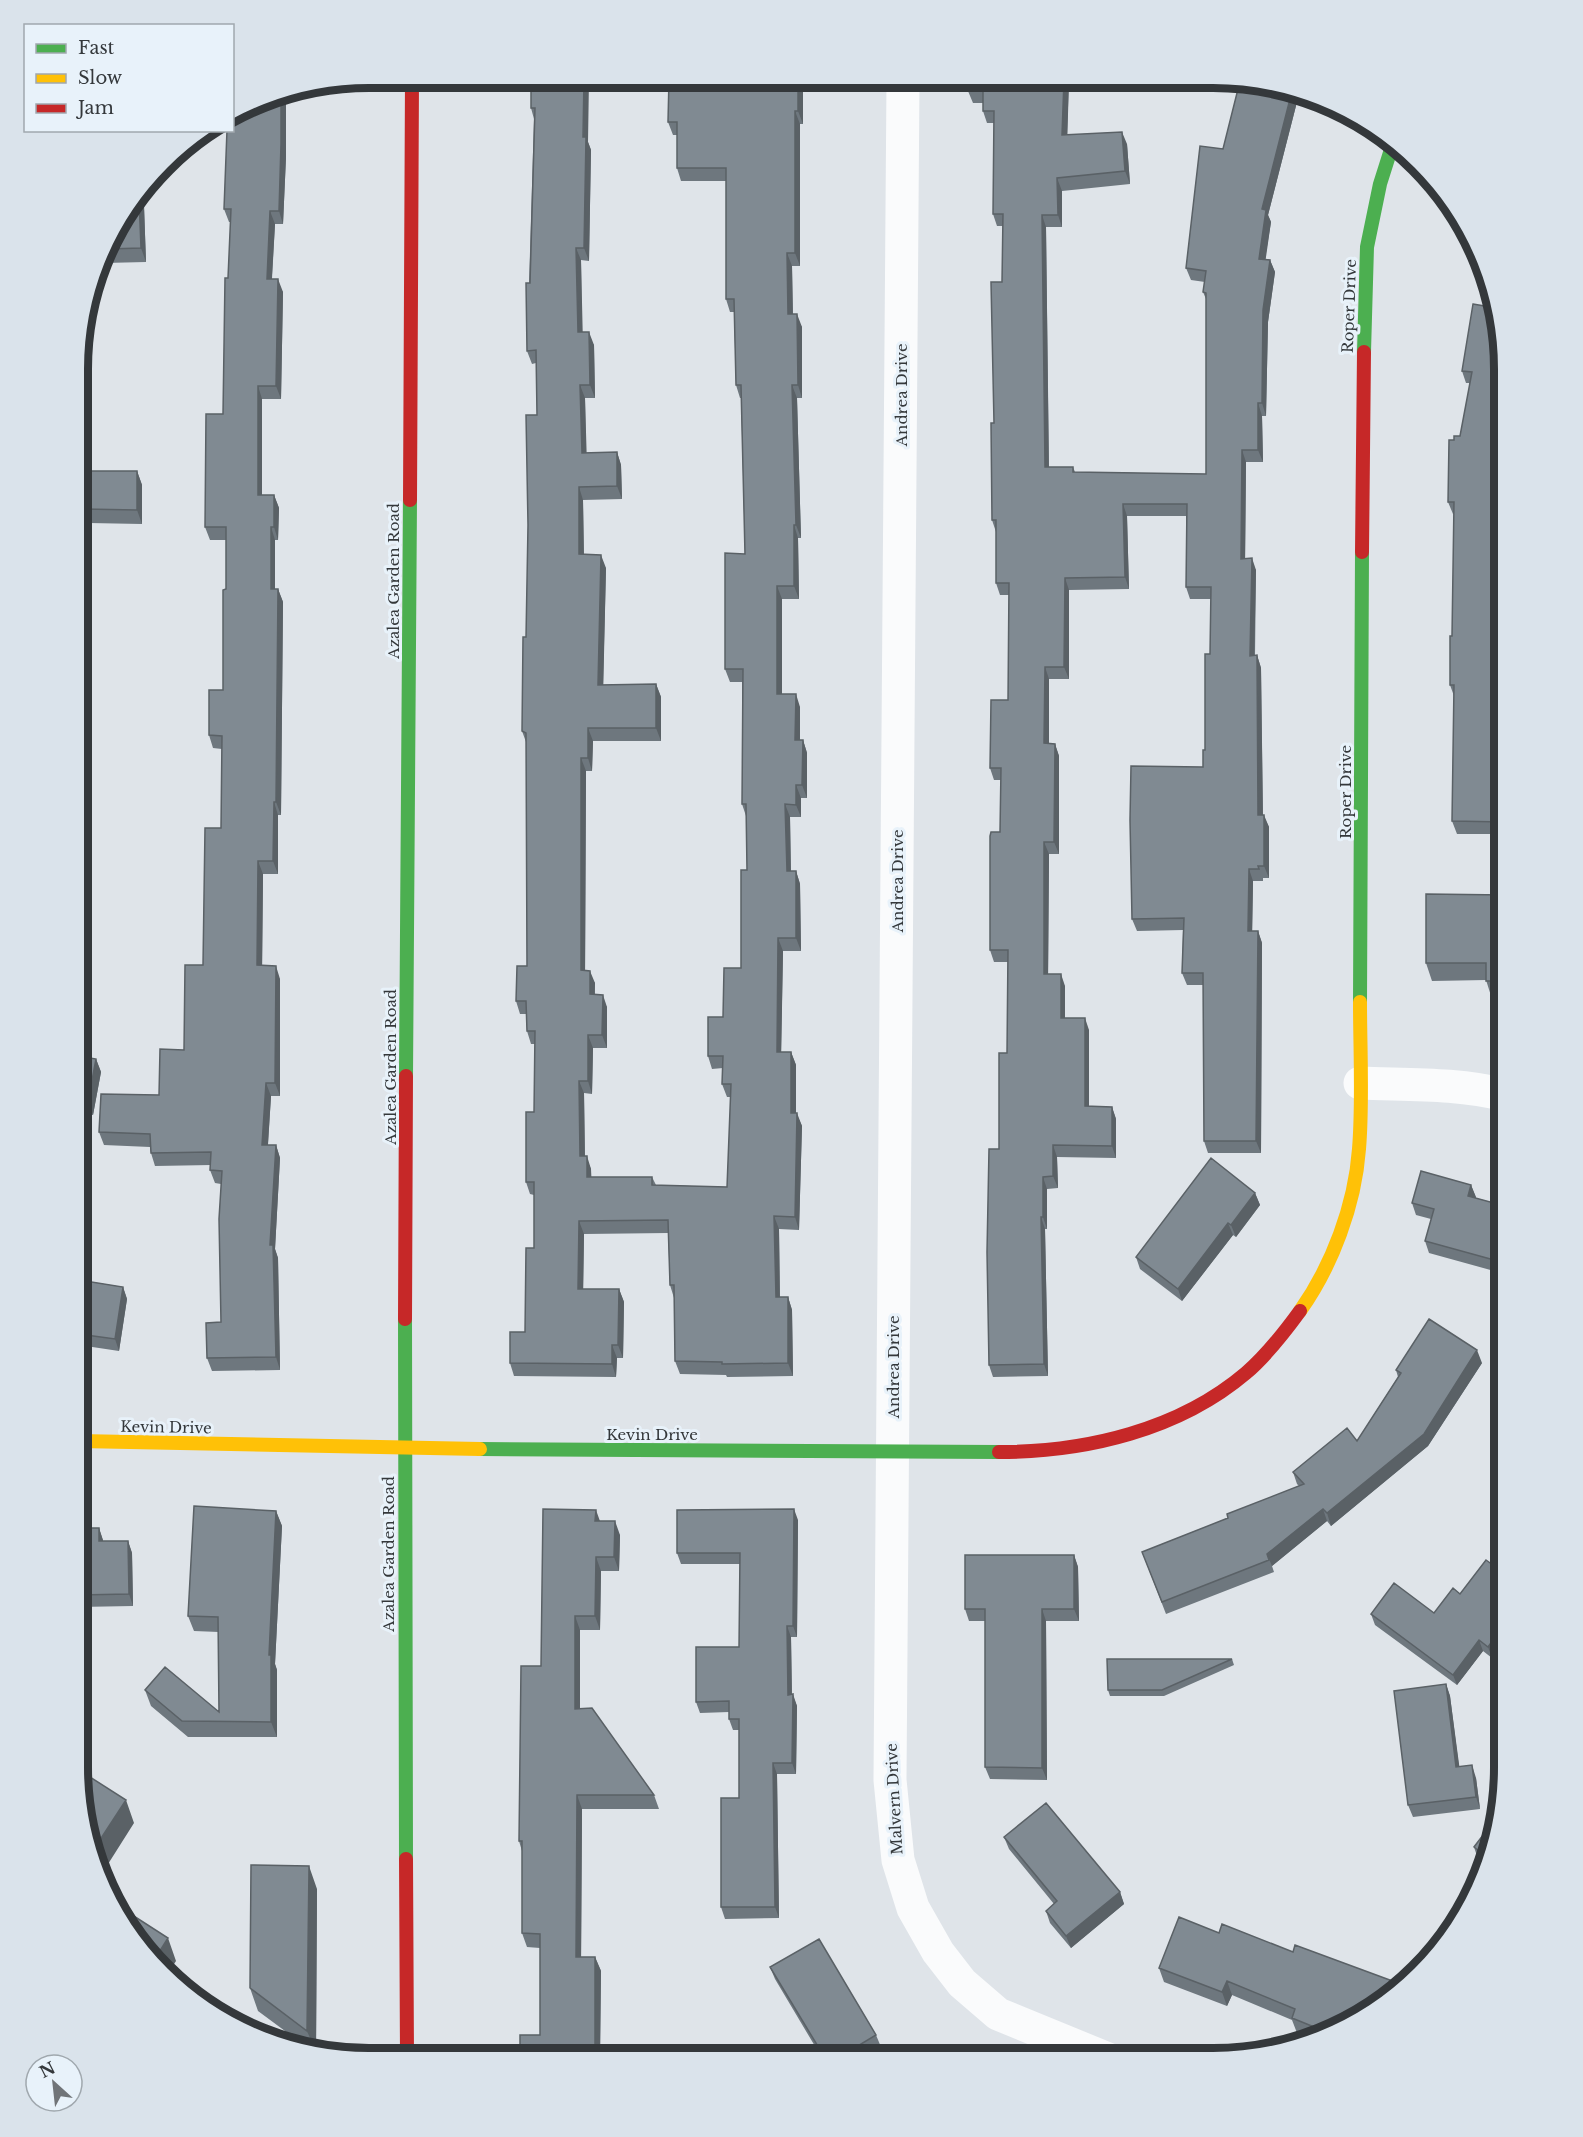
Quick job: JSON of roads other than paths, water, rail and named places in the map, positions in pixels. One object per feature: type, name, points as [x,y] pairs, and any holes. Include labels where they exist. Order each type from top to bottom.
[{"type":"street","name":"Azalea Garden Road","points":[[408,2048],[404,1449],[412,88]]},
{"type":"street","name":"Andrea Drive","points":[[891,1683],[903,88]]},
{"type":"street","name":"Roper Drive","points":[[1214,1396],[1246,1373],[1278,1341],[1312,1294],[1337,1241],[1351,1197],[1359,1150],[1363,358],[1367,247],[1380,184],[1391,152]]},
{"type":"street","points":[[1360,1083],[1450,1087],[1494,1092]]},
{"type":"street","name":"Kevin Drive","points":[[88,1441],[404,1449],[1027,1452],[1091,1443],[1155,1427],[1203,1404],[1214,1396]]},
{"type":"street","name":"Malvern Drive","points":[[891,1683],[890,1780],[898,1860],[914,1908],[938,1952],[962,1983],[998,2014],[1081,2048]]}]
